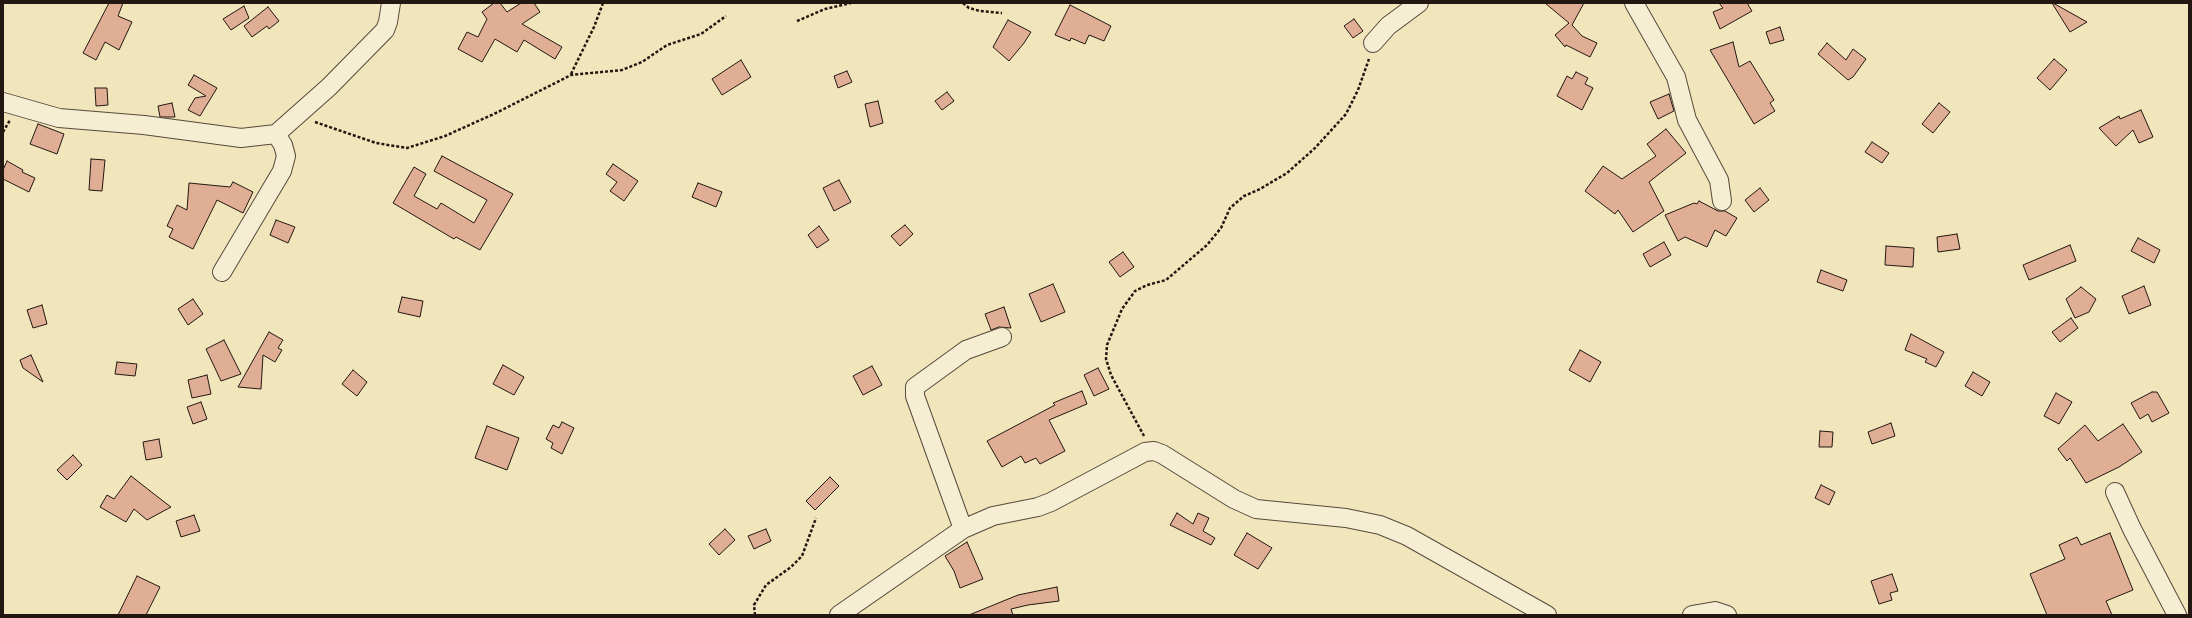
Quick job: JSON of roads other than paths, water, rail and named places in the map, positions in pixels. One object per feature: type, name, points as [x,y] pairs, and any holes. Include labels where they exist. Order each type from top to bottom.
[{"type":"street","points":[[3,102],[59,118],[144,125],[241,138],[276,134],[329,88],[385,30],[391,3]]},
{"type":"street","points":[[1373,43],[1388,26],[1419,3]]},
{"type":"street","points":[[1634,3],[1676,77],[1687,120],[1719,180],[1722,201]]},
{"type":"street","points":[[222,272],[282,172],[286,156],[283,145],[276,134]]},
{"type":"street","points":[[963,529],[915,396],[915,387],[961,352],[1002,337]]},
{"type":"street","points":[[839,615],[963,529],[993,516],[1038,507],[1051,502],[1145,452],[1154,451],[1162,454],[1234,499],[1256,509],[1346,518],[1380,525],[1407,536],[1547,615]]},
{"type":"street","points":[[2115,492],[2132,529],[2178,615]]},
{"type":"street","points":[[1692,615],[1715,611],[1727,615]]}]
